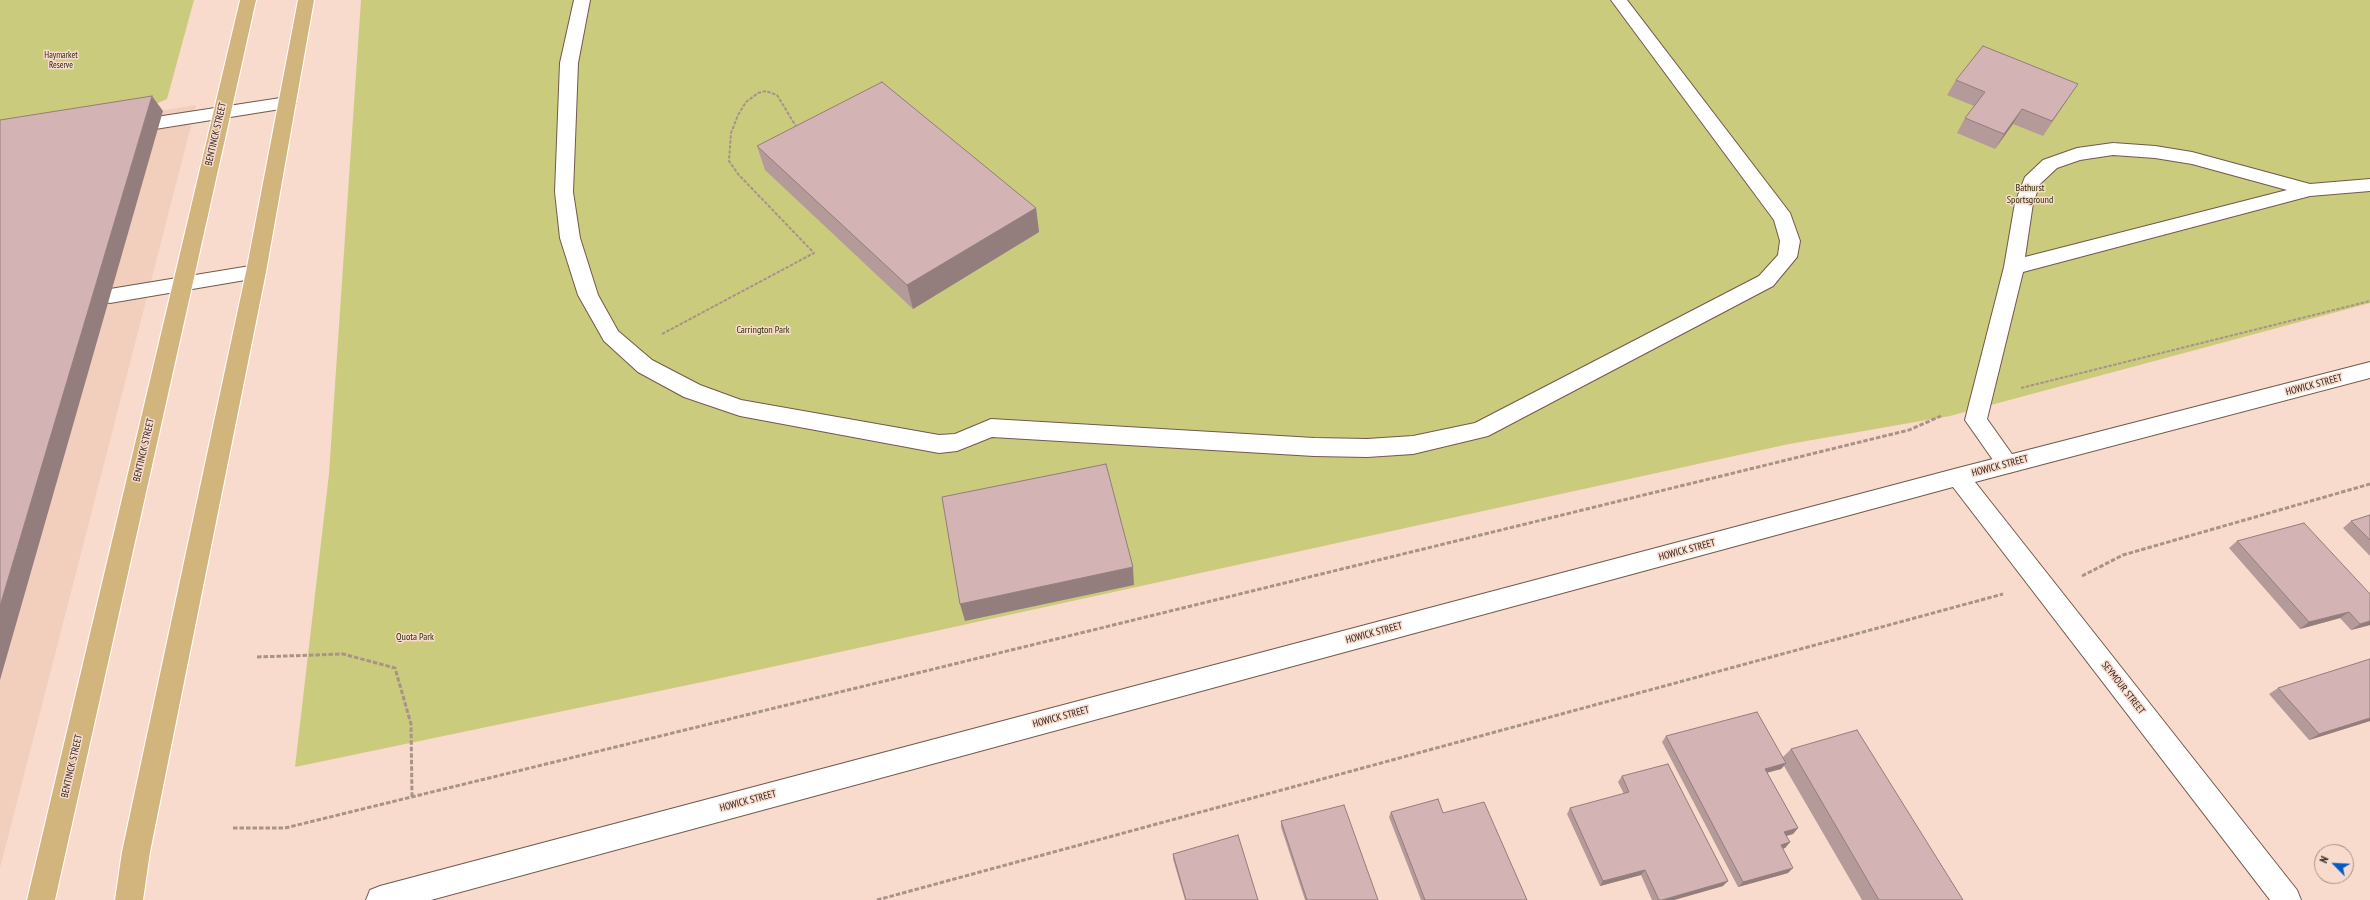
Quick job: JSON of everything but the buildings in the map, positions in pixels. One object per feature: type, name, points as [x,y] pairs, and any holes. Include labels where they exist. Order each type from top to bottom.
[{"type":"main road","name":"BENTINCK STREET","points":[[41,900],[248,0]]},
{"type":"main road","points":[[129,900],[136,852],[256,272],[306,0]]},
{"type":"street","points":[[582,0],[569,63],[564,192],[570,238],[588,296],[611,336],[645,366],[692,391],[740,408],[939,444],[957,442],[991,428],[1337,448],[1413,445],[1480,430],[1766,280],[1787,257],[1790,241],[1783,218],[1619,0]]},
{"type":"street","points":[[114,130],[287,103]]},
{"type":"street","points":[[2008,464],[1976,420],[2014,267],[2024,203],[2032,181],[2050,164],[2077,154],[2113,149],[2155,152],[2235,168],[2310,190]]},
{"type":"street","points":[[2014,267],[2310,190],[2370,185]]},
{"type":"street","points":[[110,296],[256,272]]},
{"type":"street","name":"HOWICK STREET","points":[[380,900],[1958,477],[2370,370]]},
{"type":"street","name":"SEYMOUR STREET","points":[[1958,477],[2287,900]]},
{"type":"path","points":[[629,352],[814,253],[738,174],[729,161],[731,133],[738,115],[746,102],[758,93],[772,92],[781,98],[800,132]]},
{"type":"path","points":[[233,828],[285,828],[1161,612],[1909,430],[1982,398],[2370,301]]},
{"type":"path","points":[[877,900],[1962,605],[2088,574],[2123,555],[2370,484]]},
{"type":"path","points":[[257,657],[343,654],[395,668],[411,724],[412,797]]},
{"type":"shaded area","points":[[196,105],[193,118],[0,868],[0,136]]},
{"type":"green space","name":"Haymarket Reserve","points":[[0,0],[194,0],[167,99],[151,106],[0,132]]},
{"type":"green space","name":"Carrington Park","points":[[361,0],[2370,0],[2370,303],[1950,416],[1789,444],[712,680],[295,767],[329,474]]},
{"type":"park label","name":"Bathurst Sportsground","points":[[2030,194]]},
{"type":"park label","name":"Quota Park","points":[[415,637]]}]
